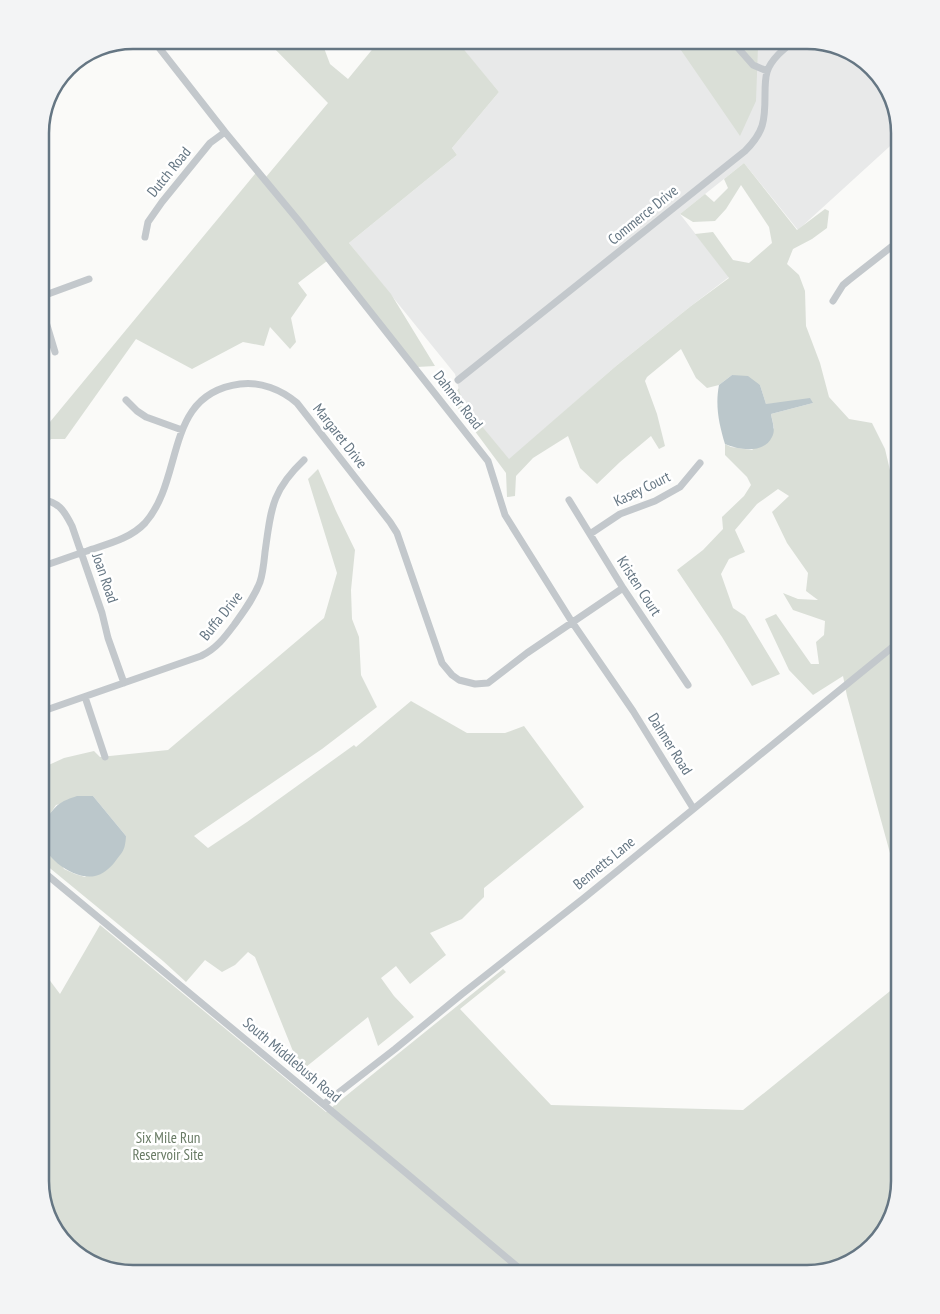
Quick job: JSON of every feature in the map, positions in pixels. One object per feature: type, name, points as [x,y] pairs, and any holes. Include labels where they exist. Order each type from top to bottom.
[{"type":"street","name":"Dahmer Road","points":[[160,49],[488,461],[505,515],[572,622],[633,711],[693,808]]},
{"type":"street","points":[[739,49],[753,65],[767,71],[784,49]]},
{"type":"street","name":"Commerce Drive","points":[[458,380],[753,143],[762,127],[765,116],[767,71]]},
{"type":"street","name":"Dutch Road","points":[[145,236],[148,222],[162,202],[210,143],[225,132]]},
{"type":"street","points":[[833,301],[843,285],[891,247]]},
{"type":"street","points":[[49,294],[90,279]]},
{"type":"street","points":[[49,332],[55,352]]},
{"type":"street","name":"Margaret Drive","points":[[49,564],[132,534],[146,522],[158,505],[182,430],[188,418],[205,397],[228,385],[245,383],[268,387],[284,394],[297,403],[384,514],[397,533],[442,663],[459,680],[475,684],[488,683],[527,653],[623,588]]},
{"type":"street","points":[[126,400],[146,417],[182,430]]},
{"type":"street","name":"Buffa Drive","points":[[49,709],[201,656],[216,647],[249,604],[259,583],[262,574],[271,510],[275,498],[287,477],[304,460]]},
{"type":"street","name":"Kasey Court","points":[[590,534],[620,514],[655,501],[680,487],[700,463]]},
{"type":"street","name":"Kristen Court","points":[[570,500],[623,588],[688,685]]},
{"type":"street","name":"Joan Road","points":[[49,502],[62,508],[72,526],[124,683]]},
{"type":"street","name":"Bennetts Lane","points":[[324,1104],[584,898],[891,649]]},
{"type":"street","points":[[85,697],[106,756]]},
{"type":"street","name":"South Middlebush Road","points":[[49,876],[515,1265]]},
{"type":"shaded area","points":[[463,49],[823,50],[849,60],[867,73],[874,82],[885,101],[891,122],[891,145],[798,230],[744,163],[680,214],[729,277],[616,366],[509,460],[462,402],[455,374],[349,243],[457,155],[452,148],[499,92]]},
{"type":"shaded area","points":[[732,375],[748,376],[760,385],[766,404],[810,398],[813,403],[771,414],[774,428],[773,434],[763,446],[744,449],[725,444],[719,422],[717,400],[719,385]]},
{"type":"shaded area","points":[[77,796],[93,796],[126,836],[125,845],[121,853],[103,873],[95,876],[76,874],[56,862],[49,854],[49,816],[64,801]]},
{"type":"green space","points":[[275,49],[324,49],[330,64],[348,79],[373,49],[463,49],[499,92],[452,148],[457,155],[349,243],[391,294],[435,366],[417,367],[331,258],[298,283],[307,295],[291,318],[296,342],[290,349],[270,327],[264,346],[243,342],[192,369],[136,339],[65,439],[51,439],[49,441],[49,423],[259,169],[266,177],[328,103]]},
{"type":"green space","points":[[680,49],[758,49],[756,101],[740,136]]},
{"type":"green space","points":[[744,163],[797,230],[825,209],[829,211],[827,228],[793,249],[787,264],[799,275],[805,291],[806,326],[820,363],[829,397],[849,419],[872,423],[885,449],[891,475],[891,857],[843,676],[813,695],[789,670],[765,619],[776,614],[811,664],[819,664],[816,642],[824,635],[825,621],[793,610],[783,593],[798,599],[818,600],[806,591],[808,573],[787,543],[772,512],[789,496],[778,489],[757,504],[735,530],[745,552],[729,559],[721,574],[733,608],[745,616],[780,674],[752,686],[677,570],[703,550],[723,529],[722,517],[744,496],[751,485],[747,477],[725,455],[725,444],[731,447],[752,450],[774,428],[771,414],[813,403],[766,404],[760,385],[732,375],[719,385],[707,388],[696,378],[681,349],[647,377],[645,381],[657,414],[665,446],[659,449],[651,436],[597,484],[580,468],[568,436],[533,458],[516,476],[515,496],[507,497],[506,473],[451,399],[459,388],[462,402],[509,459],[616,366],[729,278],[695,234],[713,232],[733,260],[749,263],[772,243],[769,227],[741,185],[726,209],[715,221],[693,222],[680,214],[705,194],[714,202],[728,188],[724,179]]},
{"type":"green space","points":[[318,469],[355,550],[351,590],[352,619],[359,637],[361,675],[377,707],[322,749],[194,836],[208,848],[354,745],[356,747],[411,701],[467,733],[505,733],[524,726],[584,807],[484,888],[484,897],[462,919],[430,933],[446,955],[410,984],[396,966],[381,978],[394,996],[414,1017],[378,1046],[368,1017],[301,1071],[255,957],[248,952],[235,965],[222,972],[205,960],[186,982],[49,867],[49,840],[64,869],[85,877],[126,836],[93,796],[56,805],[49,816],[49,765],[64,758],[94,751],[100,757],[168,750],[324,618],[337,573],[308,479]]},
{"type":"green space","name":"Six Mile Run Reservoir Site","points":[[100,925],[326,1112],[503,969],[506,972],[460,1009],[551,1105],[743,1110],[891,990],[891,1192],[885,1213],[867,1241],[839,1259],[818,1265],[117,1264],[96,1257],[70,1237],[55,1213],[49,1192],[49,979],[60,994]]}]
